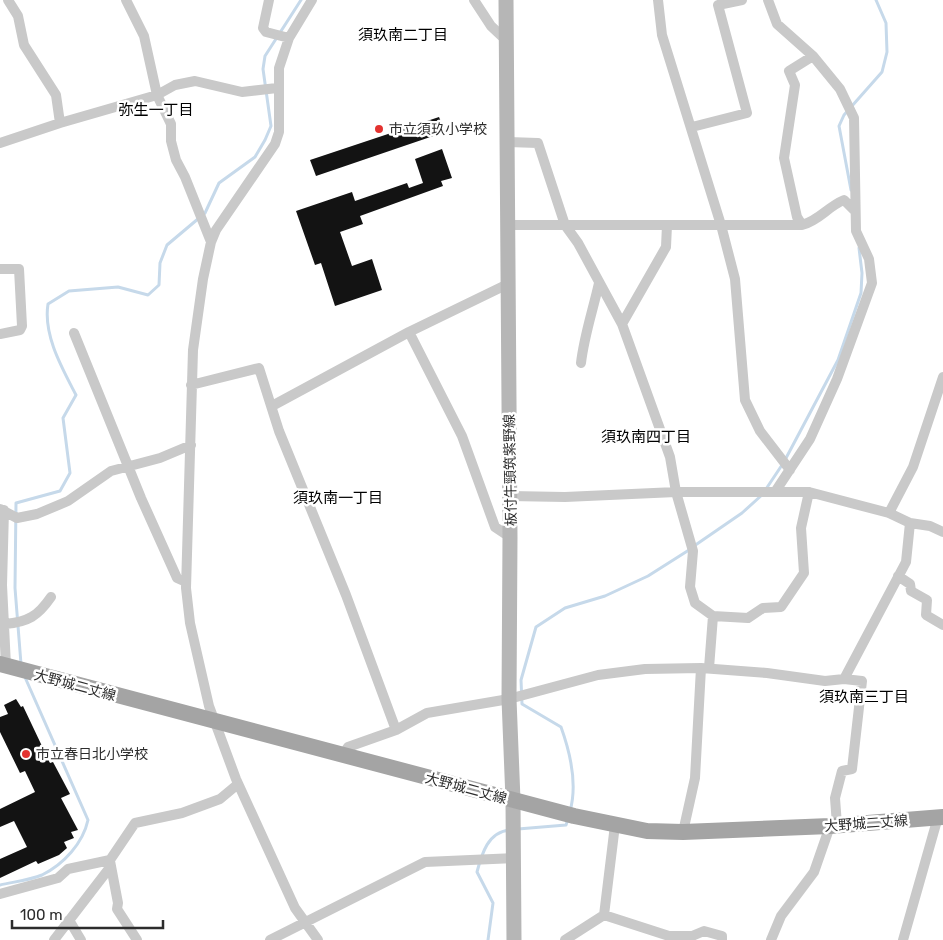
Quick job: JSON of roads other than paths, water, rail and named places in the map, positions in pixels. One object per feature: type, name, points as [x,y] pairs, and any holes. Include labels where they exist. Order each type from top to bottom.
[{"type":"main road","name":"板付牛頸筑紫野線","points":[[506,0],[510,537],[509,699],[513,800],[514,940]]},
{"type":"main road","name":"大野城二丈線","points":[[3,665],[342,756],[513,800],[647,831],[684,832],[834,825],[940,817]]},
{"type":"street","points":[[8,0],[18,16],[24,45],[56,95],[60,123]]},
{"type":"street","points":[[126,0],[144,36],[157,95],[171,124],[171,142],[176,160],[211,242]]},
{"type":"street","points":[[269,0],[264,28],[266,32],[285,38]]},
{"type":"street","points":[[312,0],[285,38],[277,88],[279,132],[275,144],[216,230],[211,242],[203,279],[191,385],[191,445],[186,582],[190,623],[214,722],[238,784],[295,908],[318,940]]},
{"type":"street","points":[[474,0],[491,26],[506,41]]},
{"type":"street","points":[[658,0],[662,35],[692,127],[735,279],[745,400],[760,431],[790,470]]},
{"type":"street","points":[[692,127],[746,112],[718,5],[742,0]]},
{"type":"street","points":[[768,0],[777,24],[813,56],[840,90],[854,118],[857,175],[856,231],[869,259],[872,283],[833,388],[810,439],[775,492]]},
{"type":"street","points":[[802,225],[797,218],[784,158],[795,85],[789,72],[813,56]]},
{"type":"street","points":[[0,143],[60,123],[157,95],[175,85],[195,81],[242,92],[277,88]]},
{"type":"street","points":[[508,142],[538,143],[565,225],[622,324],[670,458],[676,492],[693,552],[690,587],[695,603],[713,616],[748,618],[763,608],[781,606],[804,573],[801,528],[809,492]]},
{"type":"street","points":[[508,225],[802,225],[814,222],[834,205],[844,200],[855,211]]},
{"type":"street","points":[[622,324],[666,247],[667,225]]},
{"type":"street","points":[[0,269],[19,269],[22,326],[20,330],[0,334]]},
{"type":"street","points":[[581,363],[583,342],[590,326],[599,283]]},
{"type":"street","points":[[272,406],[409,332],[508,284]]},
{"type":"street","points":[[409,332],[421,360],[462,436],[495,527],[510,537]]},
{"type":"street","points":[[74,333],[128,466],[177,578],[186,582]]},
{"type":"street","points":[[191,385],[259,368],[279,432],[346,595],[396,730]]},
{"type":"street","points":[[890,513],[913,467],[943,377]]},
{"type":"street","points":[[2,509],[17,518],[37,514],[68,501],[111,471],[160,458],[191,445]]},
{"type":"street","points":[[509,496],[564,497],[676,492],[809,492],[890,513],[910,523],[930,526],[943,532]]},
{"type":"street","points":[[2,509],[2,586],[5,624],[3,665]]},
{"type":"street","points":[[844,679],[906,562],[910,523]]},
{"type":"street","points":[[898,576],[910,584],[911,591],[928,600],[926,615],[943,625]]},
{"type":"street","points":[[5,624],[24,622],[43,608],[51,596]]},
{"type":"street","points":[[684,832],[695,778],[705,668],[713,616]]},
{"type":"street","points":[[342,756],[348,747],[396,730],[427,713],[509,699],[598,675],[645,670],[705,668],[825,681],[844,679],[862,681],[852,769],[842,770],[835,798],[834,825],[814,872],[781,916],[771,940]]},
{"type":"street","points":[[54,940],[110,863],[135,823],[182,813],[220,799],[238,784]]},
{"type":"street","points":[[903,940],[940,817]]},
{"type":"street","points":[[565,940],[604,915],[616,825]]},
{"type":"street","points":[[270,940],[425,862],[514,858]]},
{"type":"street","points":[[0,894],[58,878],[68,869],[110,863]]},
{"type":"street","points":[[110,863],[118,903],[117,908],[136,940]]},
{"type":"street","points":[[604,915],[669,936],[692,936],[704,931],[722,936],[722,940]]},
{"type":"street","points":[[70,920],[81,940]]},
{"type":"waterway","points":[[21,664],[15,588],[16,503],[60,491],[70,473],[63,418],[76,395],[60,363],[51,339],[48,328],[48,304],[69,291],[118,287],[148,295],[159,285],[160,263],[167,245],[205,213],[219,183],[255,157],[265,140],[271,126],[263,69],[265,56],[301,0]]},
{"type":"waterway","points":[[851,190],[839,126],[844,115],[882,72],[887,52],[886,23],[876,0]]},
{"type":"waterway","points":[[785,460],[838,360],[861,293],[862,273],[859,248]]},
{"type":"waterway","points":[[766,489],[782,465]]},
{"type":"waterway","points":[[694,546],[742,513],[763,494]]},
{"type":"waterway","points":[[570,811],[573,790],[572,768],[561,727],[522,704],[521,680],[536,627],[565,608],[605,596],[648,576],[689,550]]},
{"type":"waterway","points":[[0,885],[37,877],[58,865],[77,845],[88,820],[24,675]]},
{"type":"waterway","points":[[518,829],[566,825],[568,819]]},
{"type":"waterway","points":[[488,940],[493,903],[477,872],[481,858],[491,839],[502,832],[510,830]]},
{"type":"place","name":"市立須玖小学校","points":[[379,129]]},
{"type":"place","name":"市立春日北小学校","points":[[26,754]]},
{"type":"district","name":"須玖南二丁目","points":[[403,35]]},
{"type":"district","name":"弥生一丁目","points":[[156,110]]},
{"type":"district","name":"須玖南四丁目","points":[[646,437]]},
{"type":"district","name":"須玖南一丁目","points":[[338,498]]},
{"type":"district","name":"須玖南三丁目","points":[[864,697]]}]
